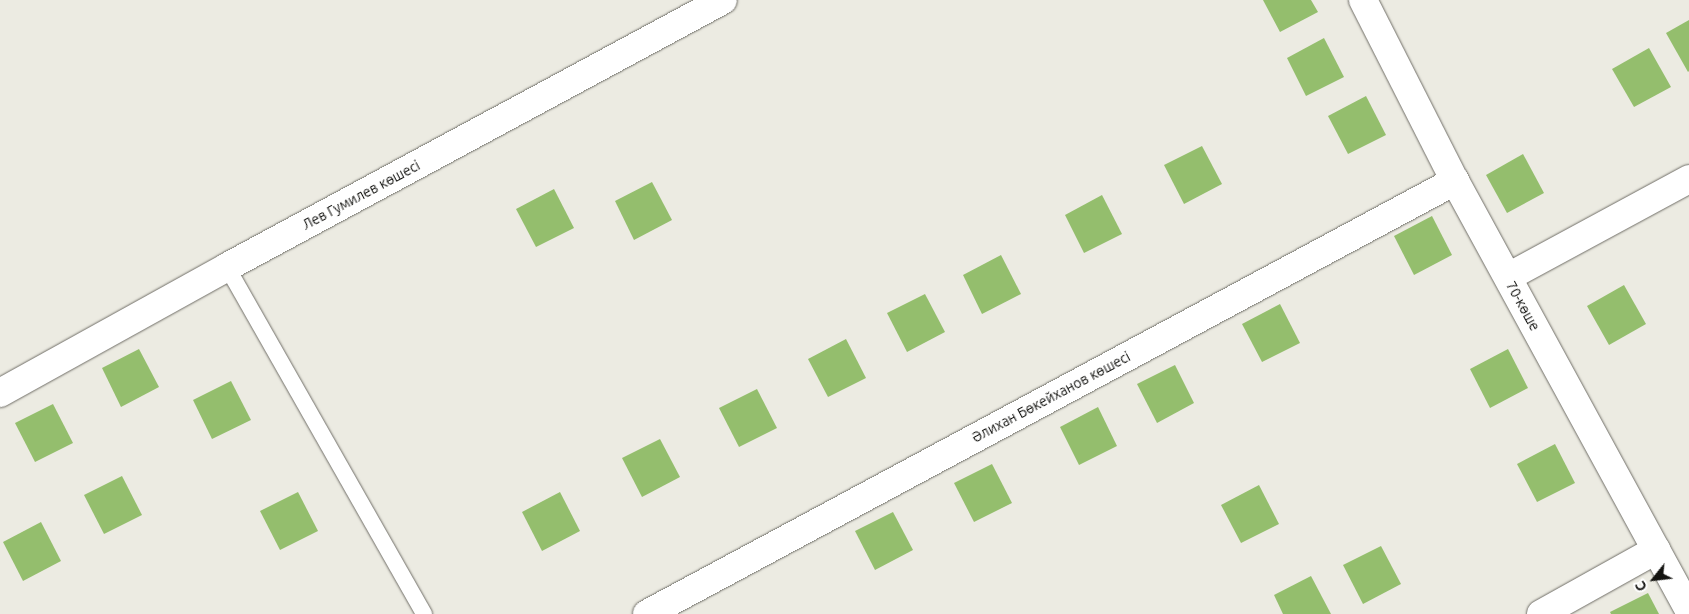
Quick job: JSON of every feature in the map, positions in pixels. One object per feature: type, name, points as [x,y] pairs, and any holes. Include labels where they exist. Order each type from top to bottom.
[{"type":"street","name":"Лев Гумилев көшесі","points":[[0,393],[227,267],[723,0]]},
{"type":"street","name":"70-көше","points":[[1363,0],[1455,181],[1689,610]]},
{"type":"street","points":[[1508,277],[1689,179]]},
{"type":"street","name":"Әлихан Бөкейханов көшесі","points":[[647,614],[1455,181]]},
{"type":"street","points":[[1541,614],[1656,550]]},
{"type":"lane","points":[[227,267],[424,614]]},
{"type":"building","points":[[1263,0],[1311,0],[1318,12],[1280,32]]},
{"type":"building","points":[[1689,20],[1689,71],[1688,72],[1666,33]]},
{"type":"building","points":[[1324,38],[1344,77],[1306,96],[1287,58]]},
{"type":"building","points":[[1649,48],[1671,87],[1634,107],[1612,69]]},
{"type":"building","points":[[1366,96],[1386,135],[1348,154],[1328,116]]},
{"type":"building","points":[[1202,146],[1222,184],[1184,204],[1164,165]]},
{"type":"building","points":[[1523,154],[1544,193],[1507,213],[1486,175]]},
{"type":"building","points":[[652,182],[672,220],[634,240],[615,201]]},
{"type":"building","points":[[554,189],[574,228],[536,247],[516,209]]},
{"type":"building","points":[[1102,195],[1122,234],[1084,253],[1065,215]]},
{"type":"building","points":[[1432,216],[1452,255],[1414,275],[1394,236]]},
{"type":"building","points":[[1001,255],[1021,294],[982,314],[963,275]]},
{"type":"building","points":[[1624,285],[1646,324],[1609,345],[1587,306]]},
{"type":"building","points":[[925,294],[945,332],[907,352],[887,313]]},
{"type":"building","points":[[1280,304],[1300,343],[1262,362],[1242,324]]},
{"type":"building","points":[[846,339],[866,378],[828,397],[808,359]]},
{"type":"building","points":[[139,349],[159,387],[121,407],[102,368]]},
{"type":"building","points":[[1508,349],[1528,388],[1490,408],[1470,369]]},
{"type":"building","points":[[1175,365],[1194,403],[1157,423],[1137,384]]},
{"type":"building","points":[[231,381],[251,420],[212,439],[193,400]]},
{"type":"building","points":[[757,389],[777,428],[739,447],[719,408]]},
{"type":"building","points":[[53,404],[73,443],[35,462],[15,423]]},
{"type":"building","points":[[1098,407],[1117,446],[1079,465],[1060,427]]},
{"type":"building","points":[[660,439],[680,477],[642,497],[622,458]]},
{"type":"building","points":[[1555,444],[1575,483],[1537,502],[1517,464]]},
{"type":"building","points":[[992,464],[1012,503],[974,522],[954,483]]},
{"type":"building","points":[[122,476],[142,515],[104,534],[84,495]]},
{"type":"building","points":[[1259,485],[1279,524],[1241,543],[1221,505]]},
{"type":"building","points":[[298,492],[318,531],[280,550],[260,511]]},
{"type":"building","points":[[560,492],[580,531],[542,551],[522,512]]},
{"type":"building","points":[[893,512],[913,550],[875,570],[855,531]]},
{"type":"building","points":[[41,522],[61,561],[23,581],[3,542]]},
{"type":"building","points":[[1381,546],[1401,584],[1363,604],[1343,565]]},
{"type":"building","points":[[1311,576],[1331,614],[1283,614],[1274,595]]},
{"type":"building","points":[[1648,593],[1659,614],[1611,614],[1610,612]]}]
